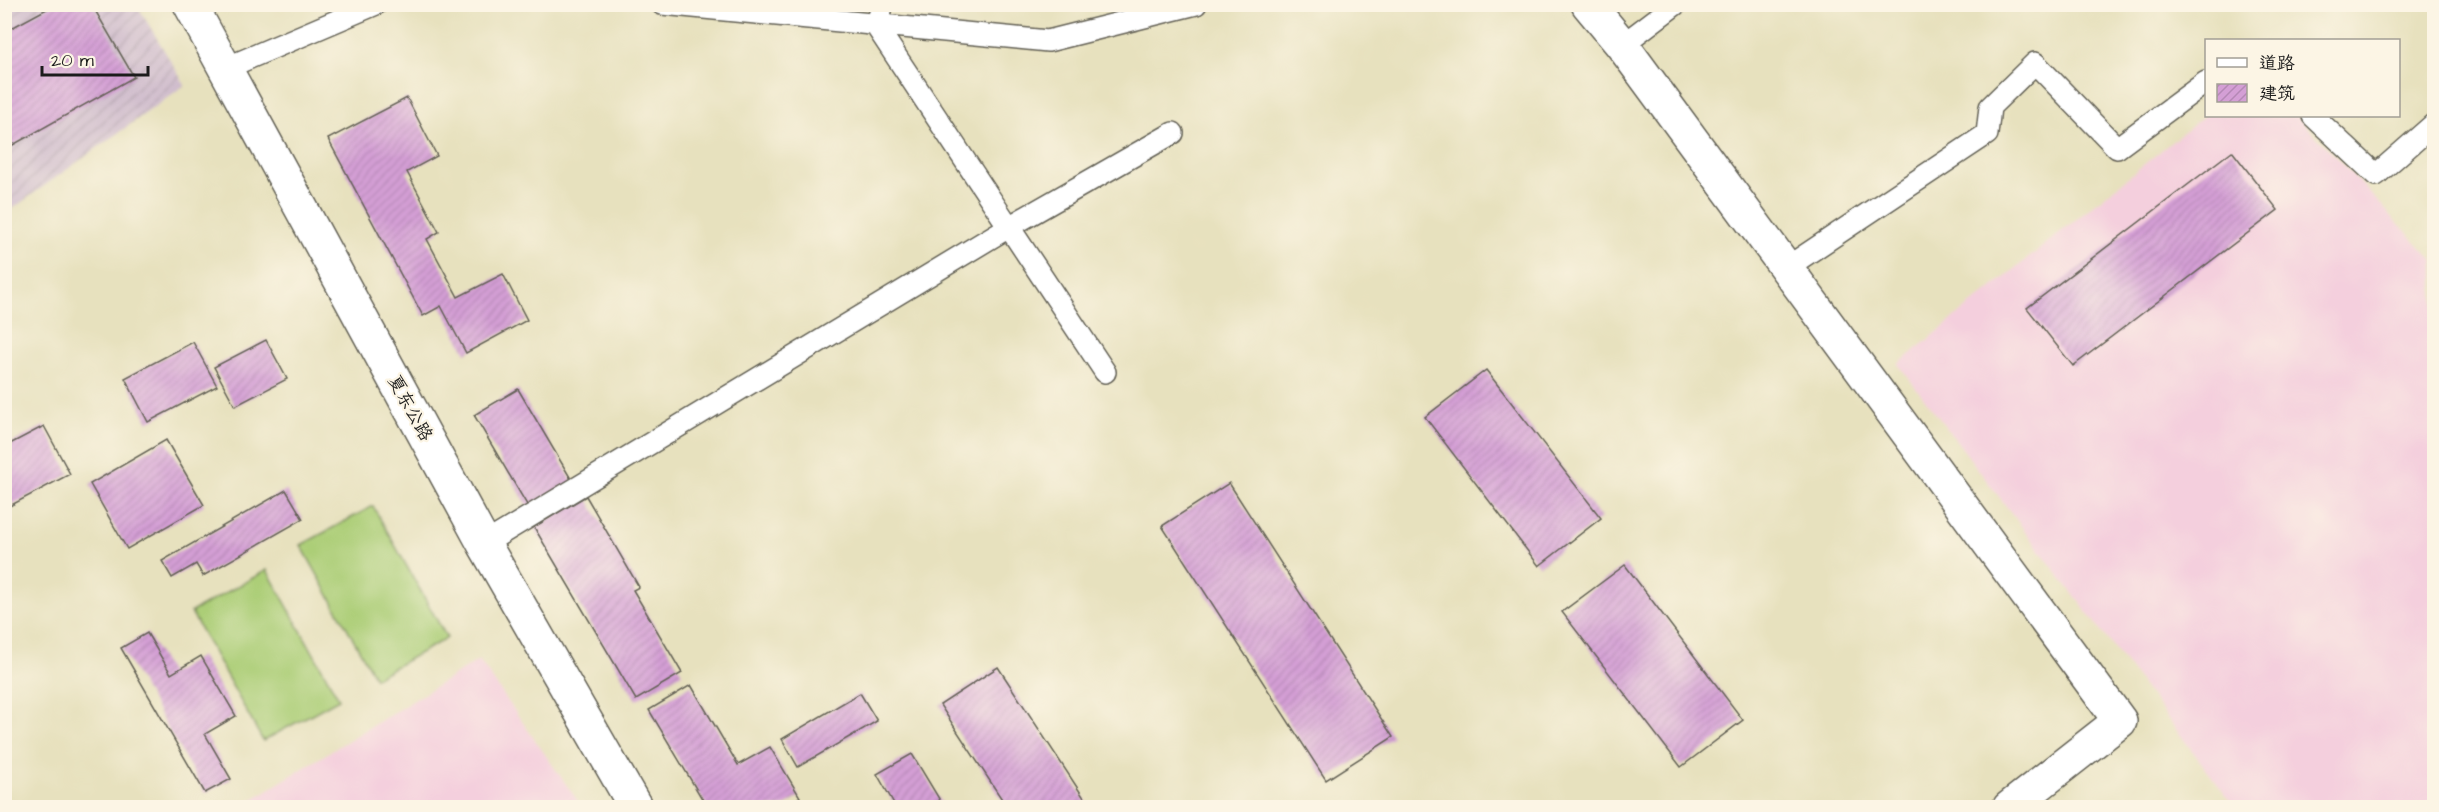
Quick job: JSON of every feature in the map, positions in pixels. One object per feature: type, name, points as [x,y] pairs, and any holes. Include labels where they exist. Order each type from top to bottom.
[{"type":"street","name":"夏东公路","points":[[190,4],[484,544],[636,807]]},
{"type":"street","points":[[1588,4],[1622,45],[2120,721],[2009,807]]},
{"type":"lane","points":[[226,68],[376,4]]},
{"type":"lane","points":[[662,4],[1048,41],[1196,4]]},
{"type":"lane","points":[[876,26],[883,4]]},
{"type":"lane","points":[[1622,45],[1676,4]]},
{"type":"lane","points":[[876,26],[1007,228],[1105,372]]},
{"type":"lane","points":[[1786,268],[1987,134],[1990,107],[2035,63],[2117,148],[2205,83]]},
{"type":"lane","points":[[2314,117],[2376,176],[2434,124]]},
{"type":"lane","points":[[484,544],[1007,228],[1173,133]]},
{"type":"shaded area","points":[[5,5],[137,5],[185,85],[5,214]]},
{"type":"shaded area","points":[[2205,115],[2205,117],[2298,117],[2434,261],[2434,807],[2235,807],[1898,364]]},
{"type":"shaded area","points":[[479,660],[582,807],[240,807]]},
{"type":"green space","points":[[373,506],[447,638],[375,678],[301,545]]},
{"type":"green space","points":[[267,570],[339,699],[263,741],[191,612]]},
{"type":"building","points":[[54,5],[92,5],[134,77],[4,150],[4,32]]},
{"type":"building","points":[[407,98],[437,156],[407,172],[439,232],[427,239],[458,297],[503,274],[527,320],[466,353],[441,306],[423,316],[328,139]]},
{"type":"building","points":[[2232,151],[2278,210],[2073,366],[2027,308]]},
{"type":"building","points":[[266,340],[287,379],[235,406],[214,367]]},
{"type":"building","points":[[193,342],[217,386],[148,422],[125,378]]},
{"type":"building","points":[[1486,370],[1601,518],[1539,566],[1425,417]]},
{"type":"building","points":[[518,389],[574,484],[530,510],[474,415]]},
{"type":"building","points":[[44,426],[70,474],[4,509],[4,447]]},
{"type":"building","points":[[166,440],[204,505],[127,549],[90,484]]},
{"type":"building","points":[[1229,483],[1393,737],[1326,780],[1162,526]]},
{"type":"building","points":[[286,490],[303,519],[203,576],[196,564],[172,578],[162,561]]},
{"type":"building","points":[[586,496],[639,587],[633,590],[682,673],[636,700],[534,527]]},
{"type":"building","points":[[1625,565],[1743,720],[1681,767],[1562,612]]},
{"type":"building","points":[[147,633],[171,674],[201,656],[236,716],[205,734],[231,779],[205,793],[121,648]]},
{"type":"building","points":[[998,667],[1090,807],[1007,807],[940,705]]},
{"type":"building","points":[[691,685],[738,765],[770,747],[800,797],[783,807],[707,807],[649,710]]},
{"type":"building","points":[[860,693],[877,721],[798,767],[782,739]]},
{"type":"building","points":[[912,754],[944,807],[896,807],[877,774]]}]
